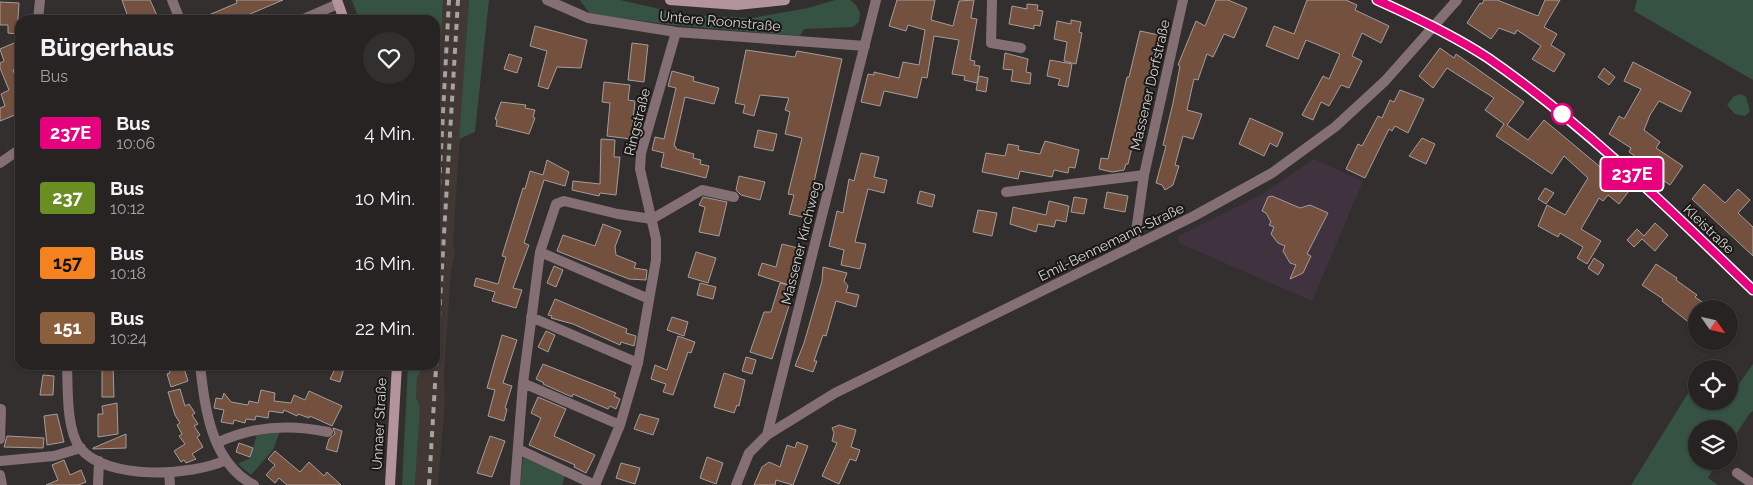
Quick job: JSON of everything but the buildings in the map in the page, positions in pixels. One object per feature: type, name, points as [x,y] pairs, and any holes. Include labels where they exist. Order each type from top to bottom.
[{"type":"main road","points":[[670,0],[738,5],[785,0]]},
{"type":"main road","name":"Kleistraße","points":[[1380,0],[1434,27],[1487,58],[1584,132],[1753,290]]},
{"type":"main road","points":[[338,2],[342,15]]},
{"type":"main road","name":"Unnaer Straße","points":[[390,485],[397,370]]},
{"type":"street","points":[[38,15],[40,0]]},
{"type":"street","points":[[172,0],[178,15]]},
{"type":"street","name":"Untere Roonstraße","points":[[547,0],[588,18],[676,32],[865,46]]},
{"type":"street","name":"Massener Kirchweg","points":[[767,435],[876,0]]},
{"type":"street","points":[[992,0],[991,43],[1021,48]]},
{"type":"street","name":"Massener Dorfstraße","points":[[1134,246],[1144,175],[1183,0]]},
{"type":"street","name":"Emil-Bennemann-Straße","points":[[767,435],[835,393],[1203,212],[1272,173],[1336,127],[1385,81],[1458,0]]},
{"type":"street","points":[[311,15],[338,2]]},
{"type":"street","name":"Ringstraße","points":[[518,449],[595,485],[620,424],[638,363],[656,260],[656,238],[640,169],[641,153],[676,32]]},
{"type":"street","points":[[0,164],[15,153]]},
{"type":"street","points":[[1006,192],[1144,175]]},
{"type":"street","points":[[515,485],[523,383],[531,317],[540,252],[553,208],[559,202],[652,220],[702,190],[734,196]]},
{"type":"street","points":[[540,252],[649,299]]},
{"type":"street","points":[[531,317],[638,363]]},
{"type":"street","points":[[67,370],[71,422],[80,448],[99,461],[136,472],[169,472],[200,469],[226,460]]},
{"type":"street","points":[[201,370],[210,428],[216,443],[240,481],[254,485]]},
{"type":"street","points":[[523,383],[620,424]]},
{"type":"street","points":[[0,440],[1,410]]},
{"type":"street","points":[[216,443],[237,433],[263,429],[293,427],[328,432]]},
{"type":"street","points":[[736,485],[749,453],[767,435]]},
{"type":"street","points":[[0,461],[54,456],[80,448]]},
{"type":"street","points":[[98,485],[99,461]]},
{"type":"street","points":[[169,472],[170,485]]},
{"type":"street","points":[[1737,473],[1753,484]]},
{"type":"street","points":[[0,475],[2,485]]},
{"type":"shaded area","points":[[443,0],[469,0],[453,242],[455,253],[451,271],[444,374],[445,403],[438,485],[415,485],[420,407],[416,397],[417,378],[421,370],[440,370],[440,50]]},
{"type":"shaded area","points":[[1314,159],[1363,181],[1312,301],[1179,243],[1177,237],[1261,195]]},
{"type":"green space","points":[[352,0],[443,0],[440,68],[440,15],[357,15]]},
{"type":"green space","points":[[469,0],[489,0],[475,132],[459,139]]},
{"type":"green space","points":[[580,0],[620,0],[687,15],[752,18],[808,8],[835,0],[850,0],[856,5],[860,13],[859,22],[853,27],[804,29],[800,36],[673,25],[590,14]]},
{"type":"green space","points":[[1637,0],[1753,0],[1753,80],[1634,11]]},
{"type":"green space","points":[[1741,94],[1746,97],[1750,111],[1745,116],[1735,114],[1727,105],[1734,96]]},
{"type":"green space","points":[[1753,364],[1753,411],[1738,431],[1738,420],[1688,420],[1688,470],[1713,470],[1708,478],[1718,485],[1631,485],[1688,393],[1688,410],[1738,410],[1738,385]]},
{"type":"green space","points":[[408,370],[421,370],[417,378],[416,397],[420,407],[415,485],[402,485]]},
{"type":"green space","points":[[280,431],[273,450],[251,475],[238,464],[250,458],[257,434]]},
{"type":"green space","points":[[523,457],[565,476],[562,485],[520,485]]},
{"type":"railway","points":[[440,170],[449,0]]},
{"type":"railway","points":[[440,301],[458,0]]},
{"type":"railway","points":[[429,485],[436,370]]},
{"type":"bus line","name":"237E","points":[[1377,0],[1455,38],[1487,58],[1543,98],[1612,156],[1753,290]]}]
